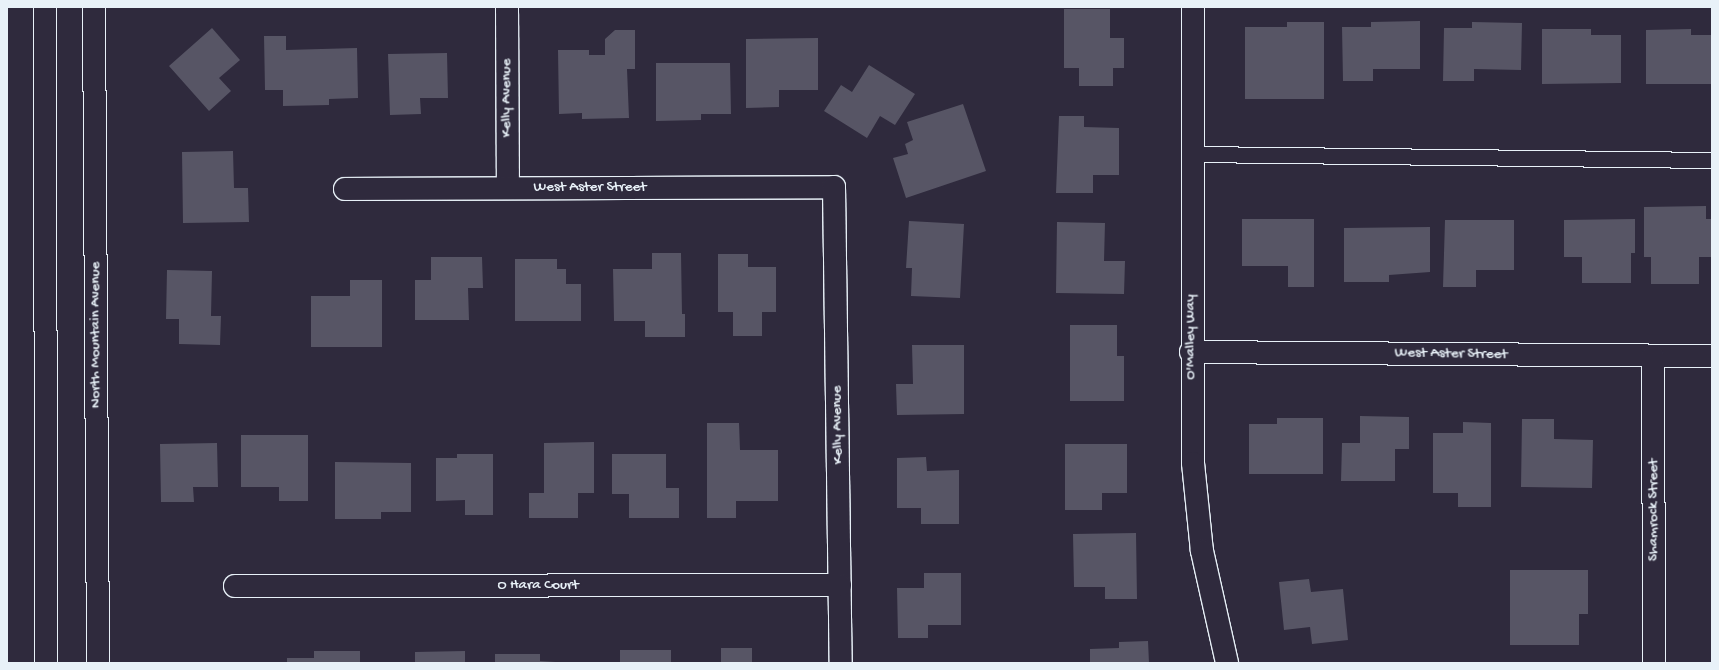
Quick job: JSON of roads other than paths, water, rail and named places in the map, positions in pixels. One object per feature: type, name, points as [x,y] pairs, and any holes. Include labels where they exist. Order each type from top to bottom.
[{"type":"street","points":[[45,7],[46,663]]},
{"type":"street","name":"North Mountain Avenue","points":[[94,7],[98,663]]},
{"type":"street","name":"Kelly Avenue","points":[[507,7],[508,188]]},
{"type":"street","name":"O'Malley Way","points":[[1193,7],[1191,352],[1193,463],[1202,551],[1227,663]]},
{"type":"street","name":"Kelly Avenue","points":[[834,187],[841,663]]},
{"type":"street","name":"West Aster Street","points":[[345,189],[834,187]]},
{"type":"street","name":"West Aster Street","points":[[1191,352],[1712,356]]},
{"type":"street","name":"Shamrock Street","points":[[1654,356],[1654,663]]},
{"type":"street","name":"O Hara Court","points":[[236,586],[840,585]]},
{"type":"lane","points":[[1193,154],[1712,160]]}]
